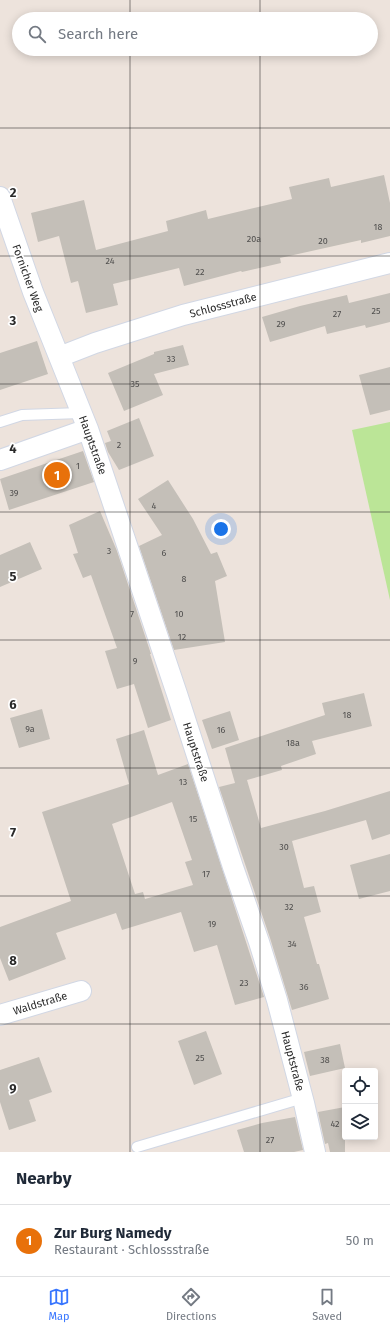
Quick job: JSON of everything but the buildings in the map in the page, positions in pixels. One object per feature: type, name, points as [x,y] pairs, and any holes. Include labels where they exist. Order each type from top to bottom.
[{"type":"street","name":"Fornicher Weg","points":[[0,197],[33,292],[59,358]]},
{"type":"street","name":"Schlossstraße","points":[[59,358],[95,343],[183,315],[390,263]]},
{"type":"street","name":"Hauptstraße","points":[[59,358],[85,421],[259,942],[277,1000],[303,1098],[315,1152]]},
{"type":"street","points":[[0,460],[85,421]]},
{"type":"street","name":"Waldstraße","points":[[0,1015],[81,991]]},
{"type":"lane","points":[[0,422],[22,415],[85,421]]},
{"type":"lane","points":[[136,1147],[303,1098]]},
{"type":"green space","points":[[390,422],[390,600],[352,430]]},
{"type":"place","name":"Zur Burg Namedy","points":[[57,475]]}]
